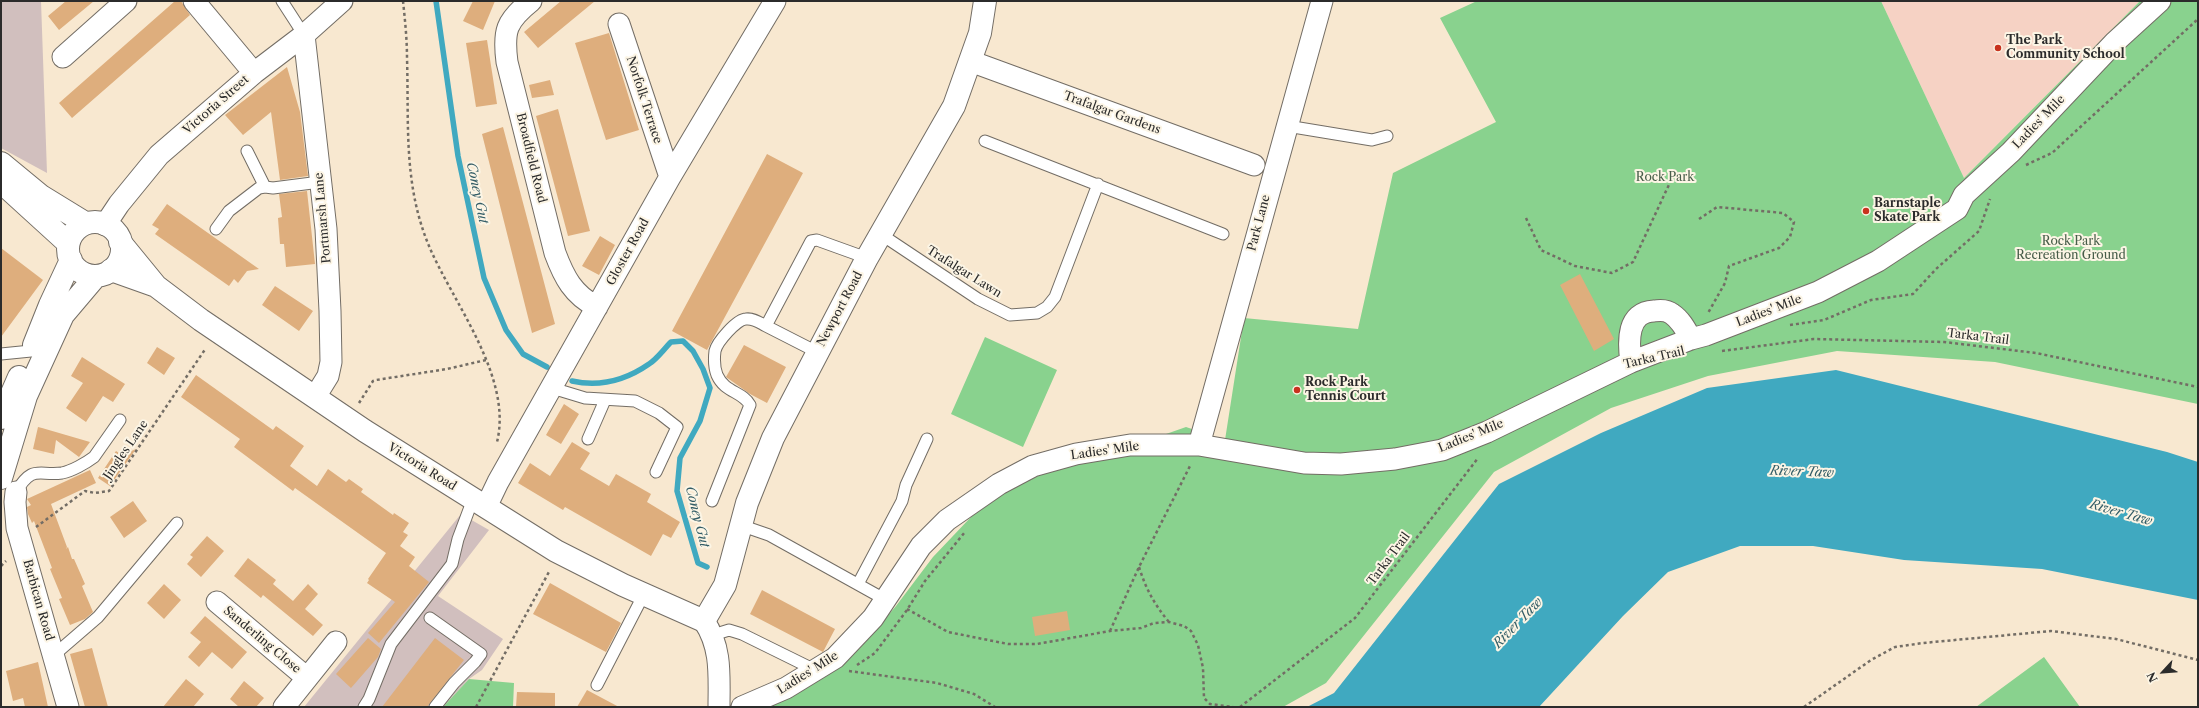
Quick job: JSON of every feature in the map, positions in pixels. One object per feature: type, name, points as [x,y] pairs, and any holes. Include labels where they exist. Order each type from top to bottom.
[{"type":"street","points":[[63,57],[126,1]]},
{"type":"street","points":[[194,1],[254,73]]},
{"type":"street","name":"Victoria Street","points":[[95,224],[123,198],[159,154],[254,73],[304,35],[342,1]]},
{"type":"street","name":"Broadfield Road","points":[[531,1],[517,13],[505,32],[507,62],[555,253],[565,278],[574,292],[597,307]]},
{"type":"street","name":"Gloster Road","points":[[480,503],[498,482],[670,177],[775,1]]},
{"type":"street","name":"Newport Road","points":[[708,628],[725,585],[740,525],[759,469],[817,352],[867,258],[882,235],[954,106],[980,33],[985,1]]},
{"type":"street","name":"Park Lane","points":[[1192,455],[1322,1]]},
{"type":"street","name":"Ladies' Mile","points":[[742,707],[767,698],[835,658],[856,638],[886,600],[921,546],[947,520],[1000,484],[1033,466],[1076,454],[1130,445],[1192,455],[1304,463],[1341,464],[1395,459],[1442,450],[1487,432],[1631,362],[1818,292],[1878,260],[1957,210],[1964,195],[2010,152],[2115,42],[2160,1]]},
{"type":"street","name":"Norfolk Terrace","points":[[619,24],[670,177]]},
{"type":"street","name":"Portmarsh Lane","points":[[304,35],[326,229],[330,311],[331,362],[328,376],[315,397]]},
{"type":"street","name":"Trafalgar Gardens","points":[[970,61],[1254,165]]},
{"type":"street","points":[[1,163],[41,196],[118,236],[120,242],[120,257],[63,316],[26,396],[9,485]]},
{"type":"street","points":[[1,182],[70,252],[78,270],[88,275],[104,273]]},
{"type":"street","points":[[1,418],[50,305],[70,252],[73,234],[95,224]]},
{"type":"street","name":"Victoria Road","points":[[120,242],[156,286],[218,331],[348,420],[556,551],[644,594],[708,628]]},
{"type":"street","name":"Victoria Road","points":[[104,273],[156,286]]},
{"type":"street","points":[[1631,362],[1628,342],[1630,329],[1636,318],[1644,313],[1663,310],[1672,314],[1698,337]]},
{"type":"street","name":"Barbican Road","points":[[9,485],[21,542],[68,707]]},
{"type":"street","name":"Sanderling Close","points":[[216,602],[307,678]]},
{"type":"street","points":[[708,628],[719,657],[719,707]]},
{"type":"street","name":"Sanderling Close","points":[[284,707],[336,642]]},
{"type":"lane","points":[[282,1],[304,35]]},
{"type":"lane","points":[[1287,126],[1372,140],[1387,136]]},
{"type":"lane","points":[[985,142],[1098,184],[1223,234]]},
{"type":"lane","points":[[247,151],[265,187]]},
{"type":"lane","points":[[216,229],[229,211],[259,188],[273,188],[320,182]]},
{"type":"lane","name":"Trafalgar Lawn","points":[[882,235],[978,299],[1010,315],[1036,313],[1047,308],[1055,297],[1098,184]]},
{"type":"lane","points":[[766,326],[811,241],[817,240],[829,243],[867,258]]},
{"type":"lane","points":[[712,501],[750,405],[747,400],[724,387],[717,375],[714,363],[716,349],[735,323],[745,318],[755,320],[817,352]]},
{"type":"lane","points":[[1,354],[31,351]]},
{"type":"lane","points":[[552,388],[585,398],[635,401],[659,414],[677,427],[656,472]]},
{"type":"lane","points":[[588,439],[605,400]]},
{"type":"lane","points":[[9,485],[23,481],[33,474],[63,473],[88,462],[94,458],[120,420]]},
{"type":"lane","points":[[858,584],[902,501],[906,485],[926,439]]},
{"type":"lane","points":[[364,707],[369,699],[391,644],[452,564],[458,539],[480,503]]},
{"type":"lane","points":[[54,655],[98,617],[177,523]]},
{"type":"lane","points":[[740,525],[769,535],[886,600]]},
{"type":"lane","points":[[597,685],[644,594]]},
{"type":"lane","points":[[430,618],[480,654],[475,662],[454,683],[435,707]]},
{"type":"lane","points":[[708,628],[729,630],[742,634],[815,670]]},
{"type":"path","points":[[403,1],[407,58],[408,157],[413,195],[429,246],[475,335],[491,370],[498,407],[496,444]]},
{"type":"path","points":[[1526,218],[1541,250],[1575,266],[1612,273],[1633,262],[1673,176]]},
{"type":"path","points":[[1698,337],[1705,318],[1726,283],[1729,266],[1779,248],[1790,237],[1794,222],[1783,213],[1718,207],[1699,219]]},
{"type":"path","name":"Jingles Lane","points":[[21,542],[29,532],[85,491],[95,493],[109,491],[218,331]]},
{"type":"path","name":"Tarka Trail","points":[[1721,351],[1814,339],[1944,342],[2036,353],[2198,387]]},
{"type":"path","points":[[348,420],[373,381],[486,360]]},
{"type":"path","name":"Tarka Trail","points":[[1240,707],[1355,618],[1474,460],[1484,453]]},
{"type":"path","points":[[1110,631],[1192,455]]},
{"type":"path","points":[[966,532],[925,580],[908,610],[875,653],[848,671],[937,683],[974,694],[994,707]]},
{"type":"path","points":[[476,707],[549,571],[556,551]]},
{"type":"path","points":[[1139,567],[1146,589],[1155,605],[1169,622]]},
{"type":"path","points":[[886,600],[908,610],[948,632],[1008,644],[1037,644],[1110,631],[1141,628],[1154,623],[1169,622],[1184,626],[1191,631],[1198,645],[1203,668],[1204,698],[1210,704],[1233,707]]},
{"type":"path","points":[[1804,707],[1871,660],[1895,647],[1922,643],[2051,630],[2116,639],[2198,660]]},
{"type":"shaded area","points":[[1,1],[41,1],[47,173],[1,148]]},
{"type":"shaded area","name":"The Park Community School","points":[[1881,1],[2140,1],[1964,178]]},
{"type":"shaded area","points":[[461,514],[489,530],[438,596],[503,639],[482,670],[469,679],[443,707],[304,707]]},
{"type":"green space","name":"Rock Park","points":[[1477,1],[1881,1],[1964,178],[2140,1],[2198,1],[2198,404],[1995,362],[1837,351],[1708,376],[1611,408],[1494,472],[1326,683],[1283,707],[770,707],[859,649],[896,606],[933,557],[990,497],[1065,464],[1129,447],[1186,427],[1225,440],[1244,318],[1358,329],[1393,173],[1496,122],[1440,18]]},
{"type":"green space","points":[[985,337],[1057,370],[1023,447],[951,414]]},
{"type":"green space","points":[[2044,657],[2080,707],[1976,707]]},
{"type":"green space","points":[[469,679],[514,683],[513,707],[443,707]]},
{"type":"water","name":"River Taw","points":[[1836,370],[2167,452],[2198,462],[2198,600],[2042,569],[1904,560],[1813,546],[1740,546],[1668,572],[1623,616],[1539,707],[1307,707],[1334,693],[1499,484],[1601,433],[1707,388]]},
{"type":"building","points":[[66,1],[94,1],[59,30],[48,16]]},
{"type":"building","points":[[175,1],[181,1],[190,15],[72,118],[59,103]]},
{"type":"building","points":[[473,1],[495,1],[483,30],[463,21]]},
{"type":"building","points":[[561,1],[595,1],[538,48],[524,32]]},
{"type":"building","points":[[609,33],[639,130],[606,140],[575,43]]},
{"type":"building","points":[[487,40],[497,104],[476,107],[466,43]]},
{"type":"building","points":[[287,67],[300,112],[308,176],[280,180],[271,112],[243,135],[225,115]]},
{"type":"building","points":[[550,80],[554,95],[532,98],[529,85]]},
{"type":"building","points":[[558,109],[590,231],[568,236],[536,116]]},
{"type":"building","points":[[503,127],[555,324],[532,333],[482,134]]},
{"type":"building","points":[[767,154],[803,173],[707,350],[672,331]]},
{"type":"building","points":[[307,191],[315,264],[286,267],[284,244],[280,244],[278,218],[282,217],[279,194]]},
{"type":"building","points":[[167,204],[259,269],[247,271],[238,283],[234,279],[229,286],[155,234],[159,229],[152,225]]},
{"type":"building","points":[[600,236],[615,245],[599,275],[582,266]]},
{"type":"building","points":[[1,248],[43,280],[1,337]]},
{"type":"building","points":[[1580,274],[1614,339],[1594,351],[1560,285]]},
{"type":"building","points":[[275,286],[313,311],[299,331],[262,305]]},
{"type":"building","points":[[744,345],[786,367],[767,403],[750,394],[726,377]]},
{"type":"building","points":[[157,347],[175,358],[164,375],[147,363]]},
{"type":"building","points":[[82,357],[125,384],[113,402],[103,396],[86,422],[66,408],[83,383],[71,376]]},
{"type":"building","points":[[196,375],[273,430],[276,426],[304,446],[290,466],[317,486],[328,469],[346,482],[349,479],[363,489],[361,492],[393,515],[394,513],[409,523],[403,532],[408,535],[400,546],[415,557],[409,566],[429,582],[379,643],[368,633],[395,602],[367,583],[369,580],[368,579],[386,553],[295,488],[293,491],[234,447],[240,439],[181,397]]},
{"type":"building","points":[[564,404],[579,414],[561,444],[546,435]]},
{"type":"building","points":[[38,427],[90,442],[79,457],[56,440],[54,454],[33,449]]},
{"type":"building","points":[[572,442],[590,453],[580,469],[609,486],[616,474],[651,494],[647,502],[680,522],[671,538],[663,534],[651,556],[565,507],[563,510],[518,483],[530,463],[550,476]]},
{"type":"building","points":[[136,449],[110,486],[98,478],[116,451],[122,455]]},
{"type":"building","points":[[90,470],[96,483],[51,504],[67,547],[66,549],[68,547],[72,559],[74,559],[85,584],[82,586],[93,612],[85,619],[70,625],[59,599],[62,598],[50,569],[52,568],[34,521],[32,523],[28,514],[27,507],[31,505],[27,499]]},
{"type":"building","points":[[133,501],[147,521],[124,538],[110,517]]},
{"type":"building","points":[[207,536],[224,551],[201,577],[187,564],[193,557],[190,555]]},
{"type":"building","points":[[248,558],[276,580],[273,584],[293,601],[308,584],[318,594],[305,609],[323,625],[313,636],[263,595],[261,598],[234,576]]},
{"type":"building","points":[[550,583],[621,623],[606,652],[533,614]]},
{"type":"building","points":[[164,584],[181,600],[164,619],[147,603]]},
{"type":"building","points":[[762,590],[835,629],[823,652],[750,614]]},
{"type":"building","points":[[1067,611],[1070,630],[1035,636],[1032,617]]},
{"type":"building","points":[[205,616],[247,652],[232,669],[212,652],[199,667],[188,657],[201,642],[190,633]]},
{"type":"building","points":[[368,638],[381,649],[378,657],[351,688],[336,674]]},
{"type":"building","points":[[435,638],[464,660],[427,707],[382,707]]},
{"type":"building","points":[[92,648],[108,707],[85,707],[70,654]]},
{"type":"building","points":[[38,662],[48,707],[25,707],[23,698],[13,701],[6,671]]},
{"type":"building","points":[[186,679],[204,694],[193,707],[163,707]]},
{"type":"building","points":[[244,681],[264,698],[256,707],[239,707],[230,699]]},
{"type":"building","points":[[587,690],[619,707],[577,707]]},
{"type":"building","points":[[517,692],[555,693],[555,707],[516,707]]},
{"type":"waterway","name":"Coney Gut","points":[[436,1],[458,156],[484,278],[506,330],[523,354],[547,367]]},
{"type":"waterway","name":"Coney Gut","points":[[572,381],[592,383],[612,381],[622,378],[640,370],[652,362],[671,342],[683,341],[693,351],[703,369],[710,388],[700,421],[680,458],[677,491],[698,563],[707,567]]},
{"type":"place","name":"The Park Community School","points":[[1998,48]]},
{"type":"place","name":"Barnstaple Skate Park","points":[[1866,211]]},
{"type":"place","name":"Rock Park Tennis Court","points":[[1297,390]]},
{"type":"park label","name":"Rock Park Recreation Ground","points":[[2071,249]]}]
